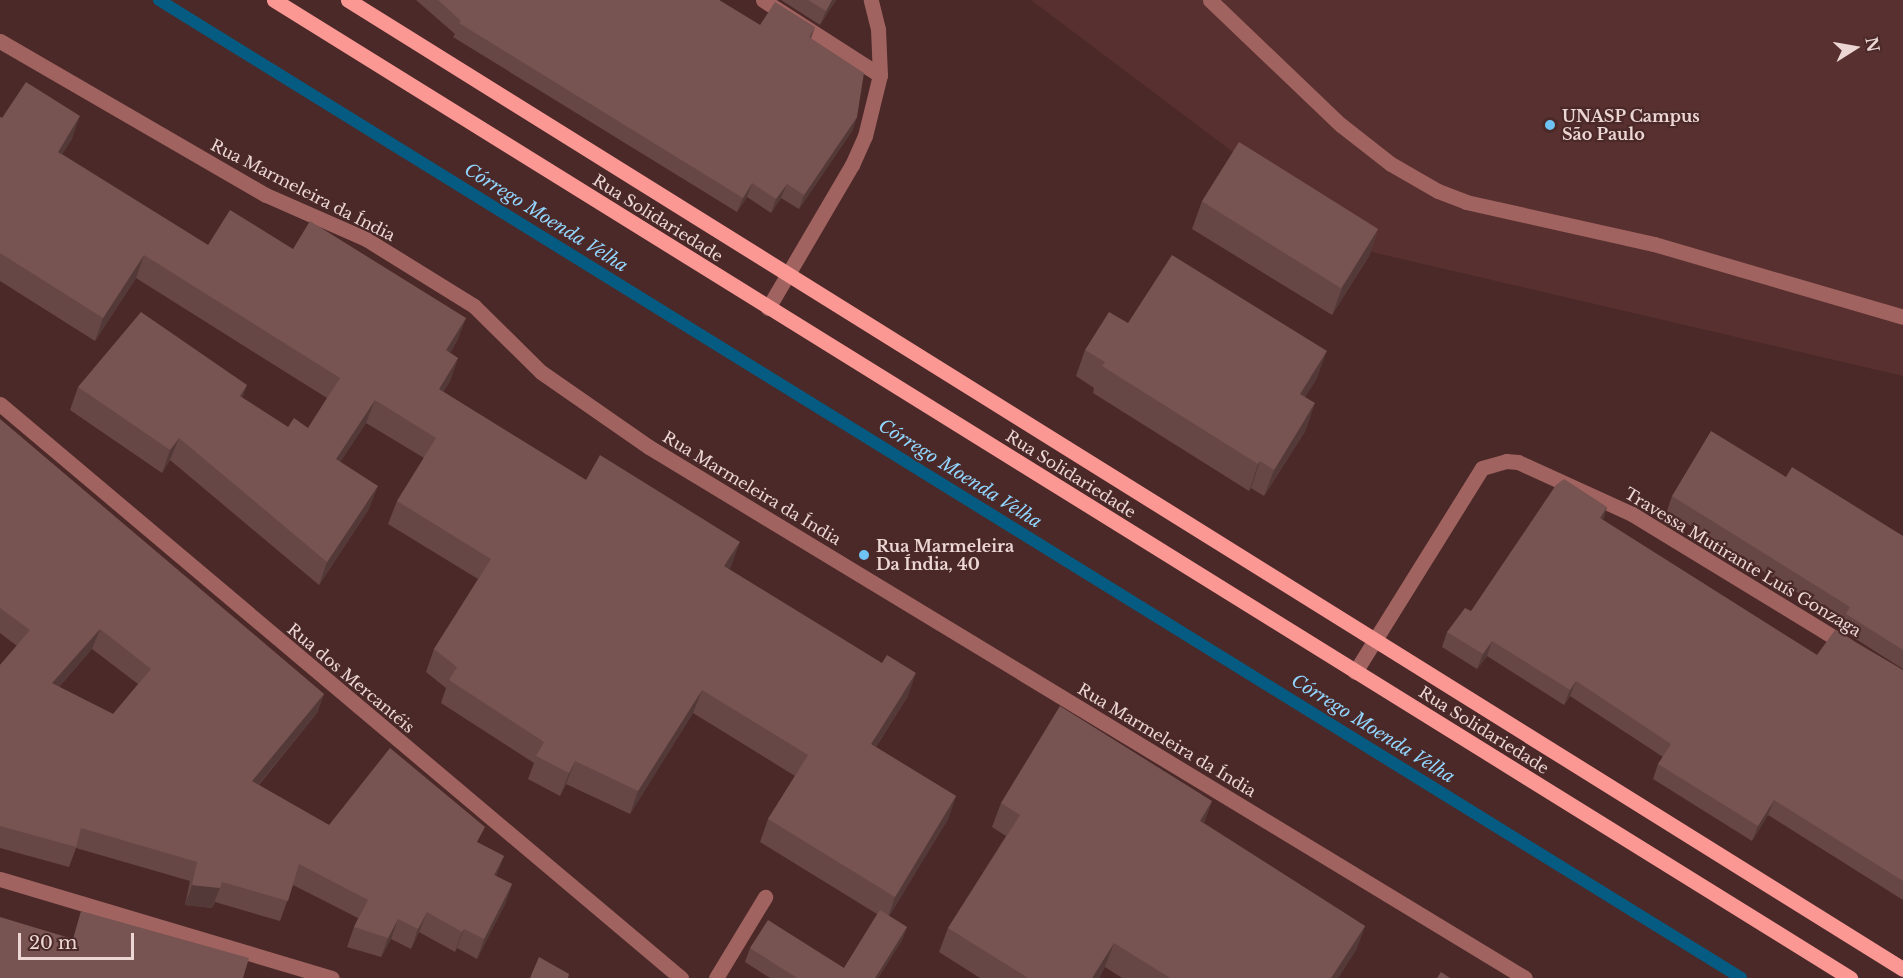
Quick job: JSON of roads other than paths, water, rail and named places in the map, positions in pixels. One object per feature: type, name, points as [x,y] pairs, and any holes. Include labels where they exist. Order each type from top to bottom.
[{"type":"main road","name":"Rua Solidariedade","points":[[274,0],[1850,978]]},
{"type":"main road","name":"Rua Solidariedade","points":[[353,1],[788,275],[1903,969]]},
{"type":"street","points":[[763,0],[880,75]]},
{"type":"street","points":[[768,308],[865,136],[880,75],[878,29],[871,0]]},
{"type":"street","points":[[1210,0],[1341,125],[1391,164],[1438,191],[1466,202],[1654,244],[1903,317]]},
{"type":"street","name":"Rua Marmeleira da Índia","points":[[0,41],[266,195],[376,245],[474,306],[541,372],[649,447],[1524,978]]},
{"type":"street","name":"Rua dos Mercantéis","points":[[0,404],[681,978]]},
{"type":"street","name":"Travessa Mutirante Luís Gonzaga","points":[[1355,672],[1482,468],[1506,460],[1518,462],[1632,514],[1863,655]]},
{"type":"street","points":[[0,879],[332,978]]},
{"type":"street","points":[[716,978],[765,897]]},
{"type":"waterway","name":"Córrego Moenda Velha","points":[[159,0],[1741,978]]},
{"type":"place","name":"UNASP Campus São Paulo","points":[[1550,125]]},
{"type":"place","name":"Rua Marmeleira Da Índia, 40","points":[[864,555]]}]
